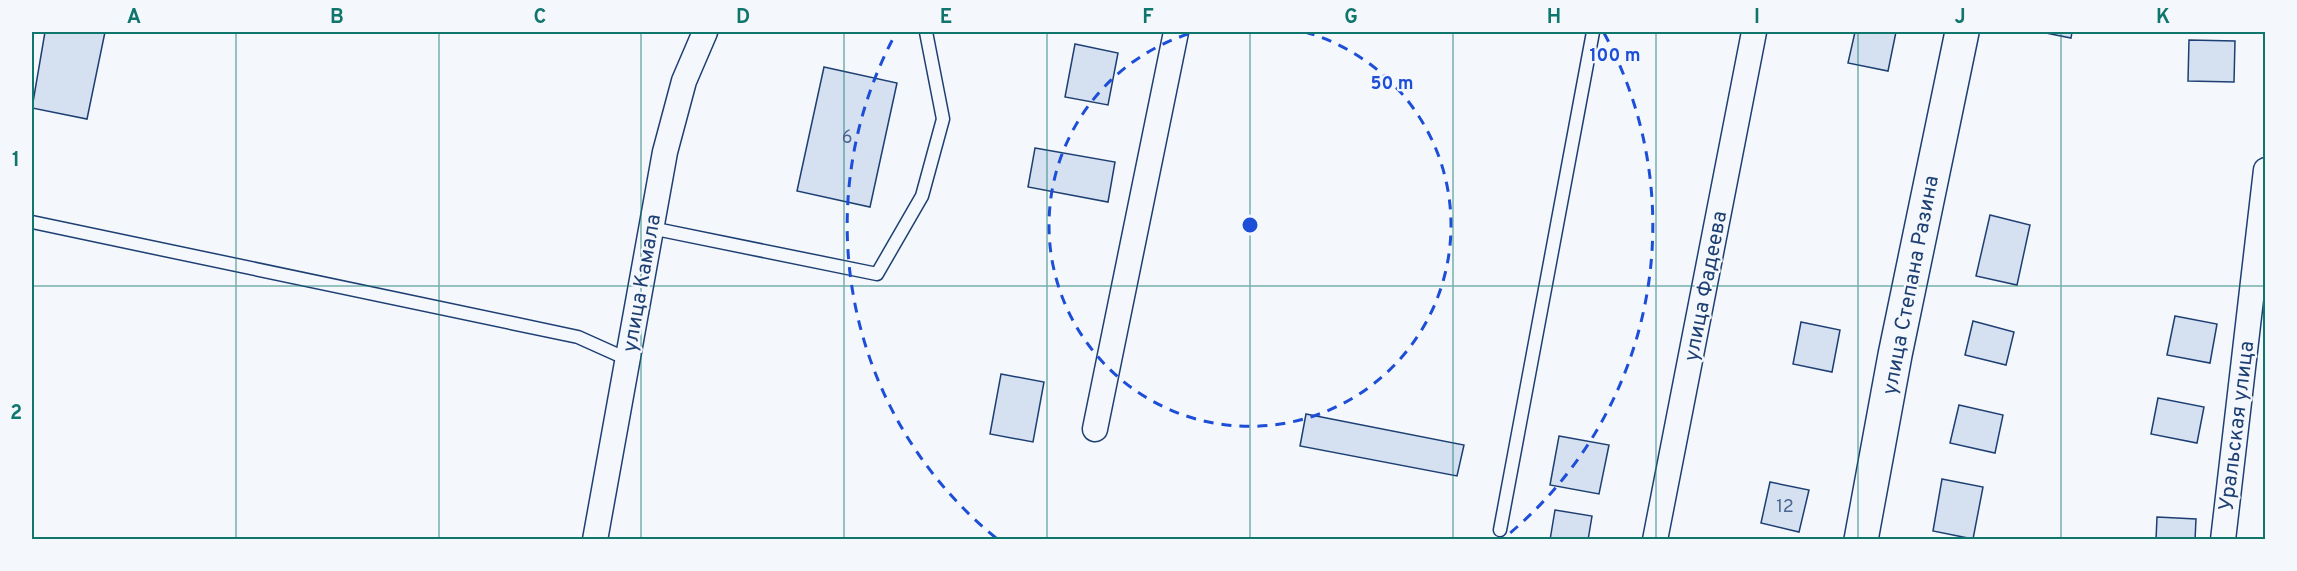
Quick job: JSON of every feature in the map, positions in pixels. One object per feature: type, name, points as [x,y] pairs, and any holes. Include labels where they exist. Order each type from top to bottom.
[{"type":"street","name":"улица Камала","points":[[595,540],[665,152],[682,91],[705,32]]},
{"type":"street","points":[[1095,429],[1176,32]]},
{"type":"street","name":"улица Фадеева","points":[[1655,540],[1755,32]]},
{"type":"street","name":"улица Степана Разина","points":[[1861,540],[1895,356],[1962,32]]},
{"type":"street","name":"Уральская улица","points":[[2223,540],[2265,170]]},
{"type":"lane","points":[[651,228],[877,274],[922,196],[943,119],[926,32]]},
{"type":"lane","points":[[1500,530],[1593,32]]},
{"type":"lane","points":[[32,222],[578,337],[627,359]]},
{"type":"building","points":[[45,32],[105,32],[87,119],[32,108]]},
{"type":"building","points":[[1855,32],[1896,32],[1888,71],[1848,63]]},
{"type":"building","points":[[2041,32],[2072,32],[2071,38]]},
{"type":"building","points":[[2189,40],[2235,41],[2234,82],[2188,81]]},
{"type":"building","points":[[1075,44],[1118,53],[1108,105],[1065,97]]},
{"type":"building","points":[[824,67],[897,83],[870,207],[797,191]]},
{"type":"building","points":[[1035,148],[1115,162],[1108,202],[1028,187]]},
{"type":"building","points":[[1990,215],[2030,225],[2017,285],[1976,276]]},
{"type":"building","points":[[2175,316],[2217,324],[2210,363],[2167,355]]},
{"type":"building","points":[[1973,321],[2014,332],[2006,365],[1965,355]]},
{"type":"building","points":[[1801,322],[1840,330],[1832,372],[1793,364]]},
{"type":"building","points":[[1001,374],[1044,382],[1033,442],[990,434]]},
{"type":"building","points":[[2158,398],[2204,407],[2197,443],[2151,434]]},
{"type":"building","points":[[1959,405],[2003,415],[1995,453],[1950,443]]},
{"type":"building","points":[[1306,414],[1464,445],[1457,476],[1300,446]]},
{"type":"building","points":[[1559,436],[1609,445],[1599,494],[1550,485]]},
{"type":"building","points":[[1942,479],[1983,487],[1973,539],[1933,531]]},
{"type":"building","points":[[1770,482],[1809,490],[1799,532],[1761,523]]},
{"type":"building","points":[[1555,510],[1592,516],[1588,540],[1550,540]]},
{"type":"building","points":[[2157,517],[2196,519],[2195,540],[2156,540]]}]
